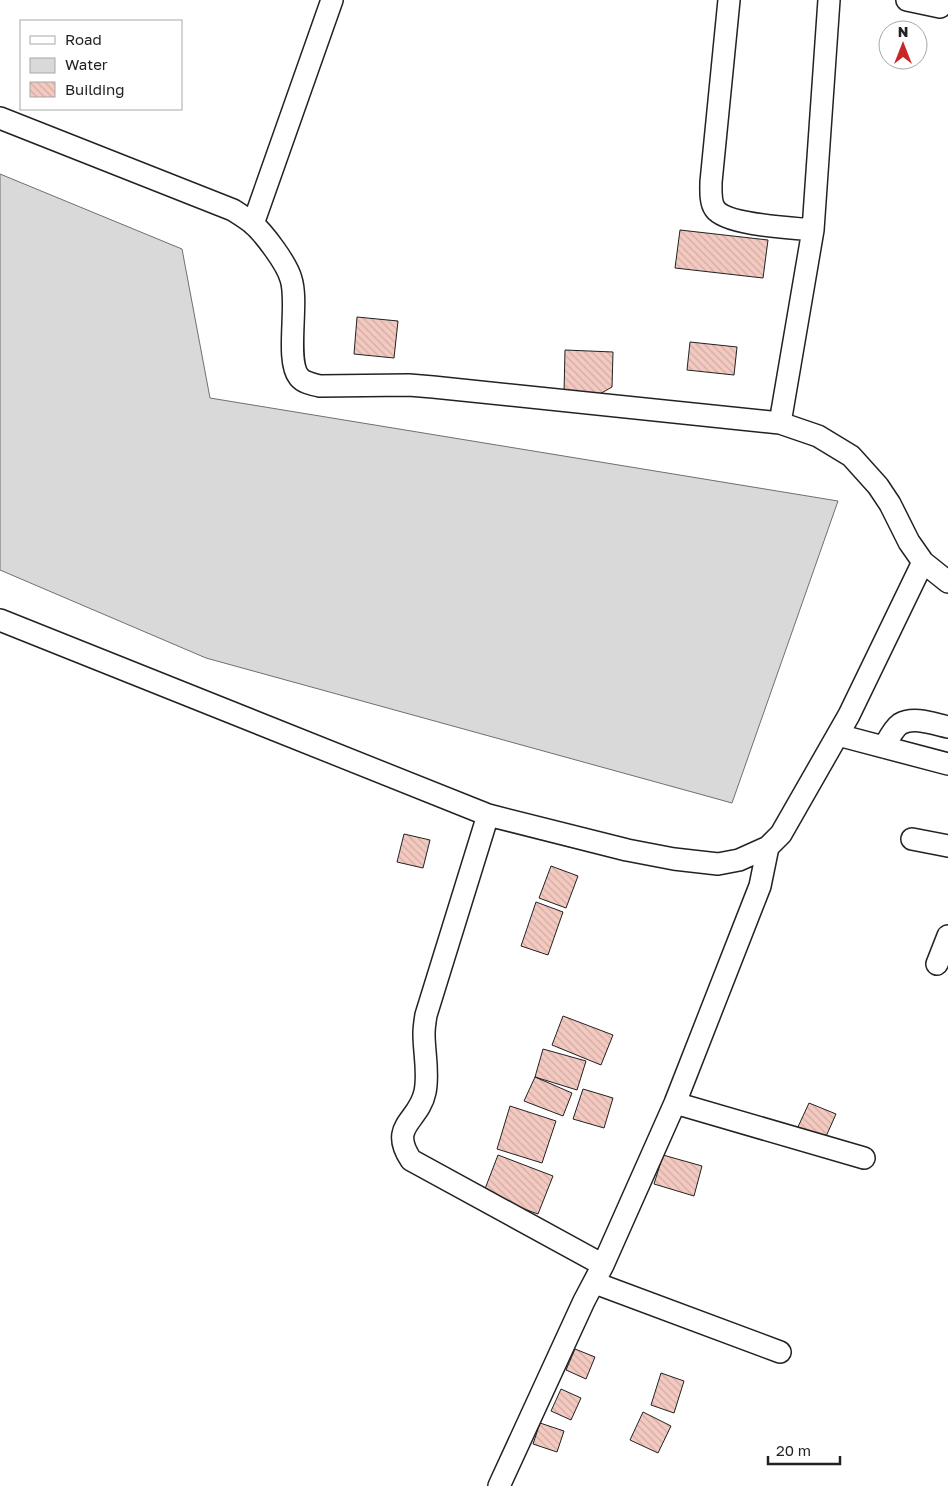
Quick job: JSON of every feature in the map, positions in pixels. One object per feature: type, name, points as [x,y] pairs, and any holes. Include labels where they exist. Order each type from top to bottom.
[{"type":"street","points":[[253,224],[332,0]]},
{"type":"street","points":[[729,0],[711,182],[711,196],[715,209],[725,217],[740,221],[813,230]]},
{"type":"street","points":[[780,423],[813,230],[829,0]]},
{"type":"street","points":[[907,0],[940,7]]},
{"type":"street","points":[[0,118],[233,210],[253,224],[287,268],[292,281],[294,293],[294,368],[299,377],[308,384],[320,386],[425,386],[780,423],[818,436],[851,456],[878,486],[890,504],[909,542],[923,562],[948,582]]},
{"type":"street","points":[[0,620],[488,814],[627,850],[674,859],[718,864],[739,860],[768,847],[781,834],[838,735],[868,678],[923,562]]},
{"type":"street","points":[[884,747],[900,724],[917,721],[948,727]]},
{"type":"street","points":[[838,735],[948,764]]},
{"type":"street","points":[[488,814],[426,1015],[424,1033],[426,1091],[406,1126],[402,1142],[405,1151],[411,1160],[599,1274],[780,1352]]},
{"type":"street","points":[[912,839],[948,846]]},
{"type":"street","points":[[499,1486],[584,1301],[599,1274],[675,1103],[760,886],[768,847]]},
{"type":"street","points":[[936,964],[948,936]]},
{"type":"street","points":[[675,1103],[864,1158]]},
{"type":"water","points":[[0,174],[182,249],[210,398],[838,501],[732,803],[206,658],[0,570]]},
{"type":"building","points":[[680,230],[768,240],[763,278],[675,268]]},
{"type":"building","points":[[357,317],[398,321],[394,358],[354,354]]},
{"type":"building","points":[[690,342],[737,347],[734,375],[687,370]]},
{"type":"building","points":[[565,350],[613,352],[612,387],[598,395],[564,393]]},
{"type":"building","points":[[404,834],[430,840],[423,868],[397,862]]},
{"type":"building","points":[[551,866],[578,876],[566,908],[539,898]]},
{"type":"building","points":[[536,902],[563,912],[548,955],[521,946]]},
{"type":"building","points":[[563,1016],[613,1035],[601,1065],[552,1045]]},
{"type":"building","points":[[543,1049],[586,1061],[577,1090],[535,1077]]},
{"type":"building","points":[[535,1077],[572,1093],[563,1116],[524,1101]]},
{"type":"building","points":[[583,1089],[613,1098],[604,1128],[573,1119]]},
{"type":"building","points":[[809,1103],[836,1114],[824,1141],[797,1129]]},
{"type":"building","points":[[510,1106],[556,1121],[542,1163],[497,1149]]},
{"type":"building","points":[[498,1155],[553,1176],[538,1214],[483,1194]]},
{"type":"building","points":[[663,1155],[702,1166],[694,1196],[654,1184]]},
{"type":"building","points":[[575,1349],[595,1357],[586,1379],[566,1370]]},
{"type":"building","points":[[661,1373],[684,1381],[674,1413],[651,1405]]},
{"type":"building","points":[[561,1389],[581,1398],[571,1420],[551,1411]]},
{"type":"building","points":[[643,1412],[671,1426],[658,1453],[630,1440]]},
{"type":"building","points":[[540,1423],[564,1431],[557,1452],[533,1444]]}]
